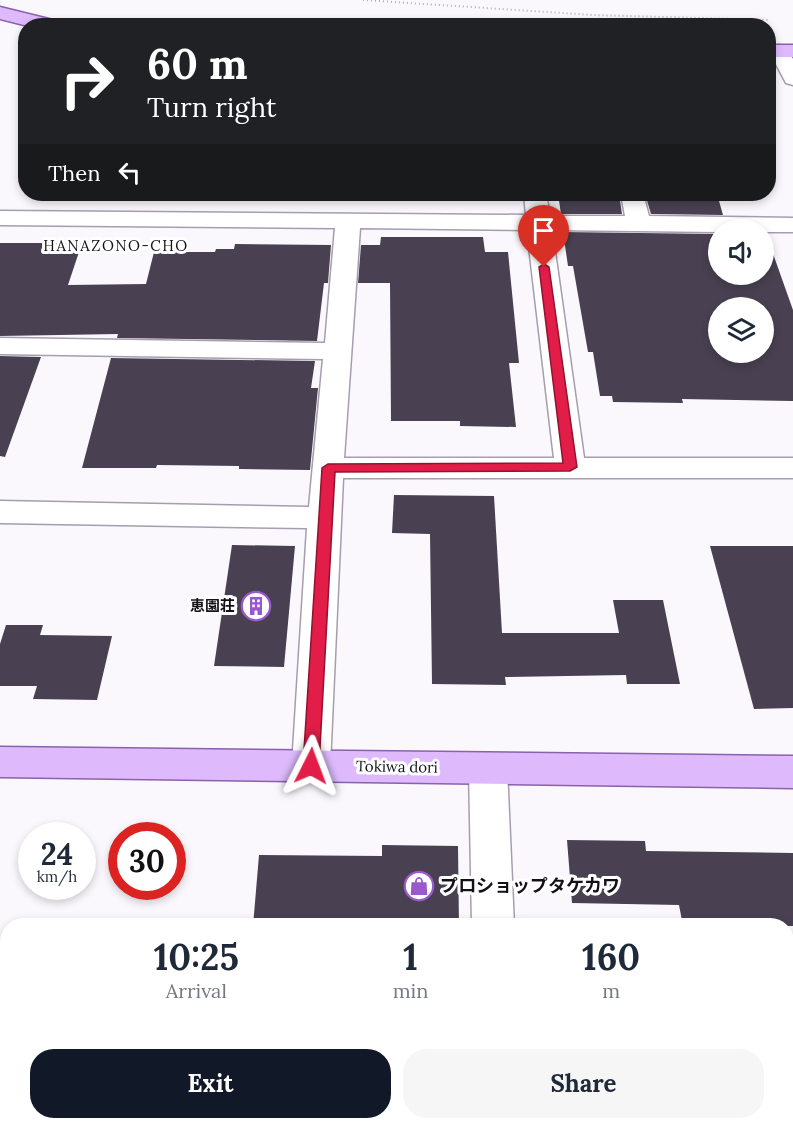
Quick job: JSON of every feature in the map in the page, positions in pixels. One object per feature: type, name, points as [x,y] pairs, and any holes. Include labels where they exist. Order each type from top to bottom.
[{"type":"main road","points":[[0,13],[21,18]]},
{"type":"main road","name":"Tokiwa dori","points":[[0,762],[793,772]]},
{"type":"street","points":[[780,51],[793,79]]},
{"type":"street","points":[[536,201],[570,467]]},
{"type":"street","points":[[634,201],[639,224]]},
{"type":"street","points":[[0,218],[793,225]]},
{"type":"street","points":[[311,766],[324,518],[348,222]]},
{"type":"street","points":[[0,346],[339,351]]},
{"type":"street","points":[[328,468],[793,468]]},
{"type":"street","points":[[0,512],[324,518]]},
{"type":"street","points":[[488,768],[493,918]]},
{"type":"path","points":[[363,0],[593,15],[699,18]]},
{"type":"building","points":[[559,201],[620,201],[622,214],[561,214]]},
{"type":"building","points":[[647,201],[719,201],[723,215],[651,214]]},
{"type":"building","points":[[563,232],[708,234],[708,285],[774,285],[774,256],[793,310],[793,401],[682,399],[683,403],[613,402],[612,396],[600,396],[593,352],[588,352],[573,266],[568,266]]},
{"type":"building","points":[[381,237],[483,237],[485,252],[508,252],[519,363],[509,363],[516,427],[460,426],[460,421],[391,421],[390,283],[358,283],[361,245],[380,245]]},
{"type":"building","points":[[0,243],[82,243],[68,285],[146,284],[154,252],[215,252],[216,249],[234,249],[235,244],[331,245],[328,283],[324,283],[317,341],[117,338],[118,334],[0,336]]},
{"type":"building","points":[[0,356],[41,357],[5,457],[0,456]]},
{"type":"building","points":[[111,358],[315,361],[311,388],[318,388],[310,470],[157,465],[156,468],[82,468]]},
{"type":"building","points":[[394,495],[494,496],[502,633],[619,633],[613,600],[663,600],[680,684],[627,684],[626,675],[505,677],[506,685],[432,684],[430,534],[392,533]]},
{"type":"building","name":"恵園荘","points":[[232,545],[295,546],[284,667],[214,666]]},
{"type":"building","points":[[710,546],[793,546],[793,708],[754,709]]},
{"type":"building","points":[[6,625],[43,625],[40,635],[112,636],[97,700],[33,699],[37,686],[0,686],[0,644]]},
{"type":"building","points":[[567,840],[645,841],[646,851],[793,853],[793,918],[681,918],[679,905],[572,903]]},
{"type":"building","points":[[382,845],[458,846],[459,918],[254,918],[259,855],[382,856]]},
{"type":"place","name":"恵園荘","points":[[256,606]]},
{"type":"place","name":"プロショップタケカワ","points":[[419,886]]},
{"type":"district","name":"HANAZONO-CHO","points":[[116,246]]},
{"type":"route","points":[[311,766],[328,468],[570,467],[544,267]]}]
